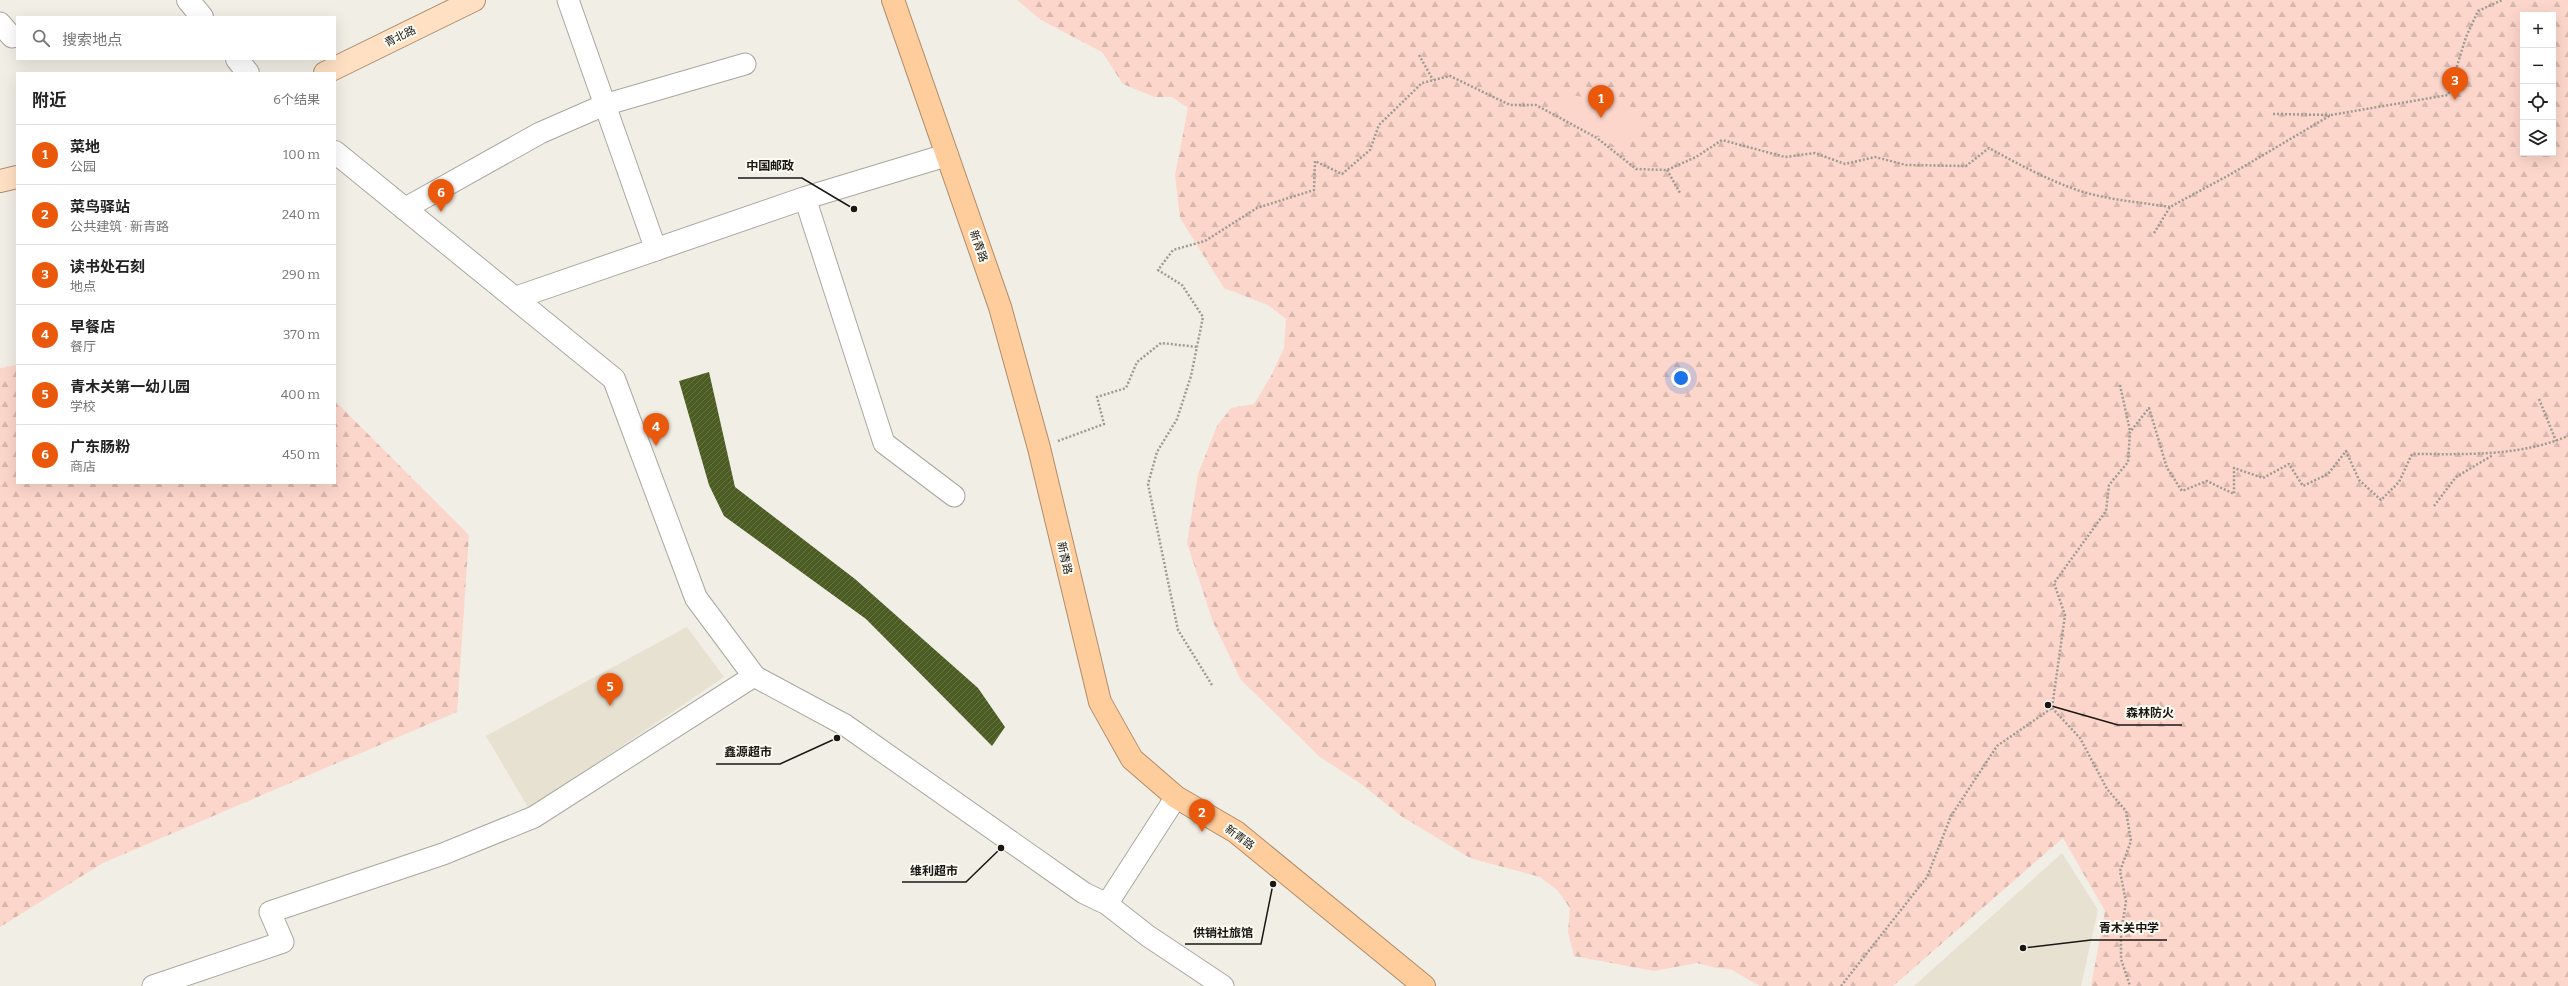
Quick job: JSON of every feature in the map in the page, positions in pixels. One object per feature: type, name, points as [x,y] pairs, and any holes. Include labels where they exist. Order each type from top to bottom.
[{"type":"highway","name":"新青路","points":[[893,0],[1000,307],[1039,448],[1100,702],[1132,759],[1176,797],[1236,832],[1424,986]]},
{"type":"main road","points":[[188,0],[201,16]]},
{"type":"main road","name":"青北路","points":[[327,72],[474,0]]},
{"type":"main road","points":[[238,60],[247,72]]},
{"type":"main road","points":[[336,153],[614,379],[696,598],[754,676]]},
{"type":"main road","points":[[515,298],[805,198],[947,156]]},
{"type":"main road","points":[[0,181],[16,177]]},
{"type":"street","points":[[568,0],[604,106],[656,250]]},
{"type":"street","points":[[404,209],[540,133],[604,106],[745,64]]},
{"type":"street","points":[[805,198],[884,443],[954,496]]},
{"type":"street","points":[[153,986],[284,942],[270,912],[443,854],[534,817],[754,676],[845,724],[1084,893],[1107,904],[1148,936],[1223,986]]},
{"type":"street","points":[[1107,904],[1176,797]]},
{"type":"path","points":[[2273,114],[2331,115],[2448,95],[2466,37],[2478,11],[2502,0]]},
{"type":"path","points":[[1419,55],[1433,80]]},
{"type":"path","points":[[1212,685],[1178,630],[1148,484],[1157,452],[1177,418],[1191,376],[1203,317],[1182,285],[1158,270],[1173,250],[1205,241],[1256,208],[1314,190],[1315,161],[1342,174],[1370,150],[1379,125],[1422,82],[1450,76],[1510,105],[1536,105],[1597,138],[1636,169],[1667,170],[1696,157],[1722,140],[1785,157],[1815,153],[1845,164],[1875,157],[1906,165],[1966,166],[1989,148],[2034,173],[2078,190],[2117,200],[2170,207]]},
{"type":"path","points":[[2154,233],[2170,207],[2231,174],[2331,115]]},
{"type":"path","points":[[1667,170],[1680,193]]},
{"type":"path","points":[[1039,448],[1104,424],[1096,397],[1126,388],[1137,362],[1161,343],[1198,347]]},
{"type":"path","points":[[1841,986],[1928,877],[1951,816],[1997,746],[2052,708],[2065,615],[2054,583],[2106,511],[2109,485],[2128,462],[2130,432],[2120,385]]},
{"type":"path","points":[[2539,399],[2556,441]]},
{"type":"path","points":[[2130,432],[2149,408],[2167,468],[2182,490],[2207,481],[2234,494],[2234,468],[2262,478],[2289,464],[2304,486],[2328,474],[2346,451],[2359,480],[2381,500],[2399,482],[2412,454],[2494,454],[2556,441],[2568,436]]},
{"type":"path","points":[[2434,506],[2456,477],[2494,454]]},
{"type":"path","points":[[2052,708],[2080,738],[2107,789],[2126,811],[2131,841],[2120,871],[2126,902],[2121,933],[2121,959],[2130,986]]},
{"type":"shaded area","points":[[687,627],[724,677],[529,809],[486,736]]},
{"type":"shaded area","points":[[2062,853],[2098,910],[2081,986],[1914,986]]},
{"type":"green space","points":[[1017,0],[2568,0],[2568,986],[2091,986],[2105,911],[2063,838],[1893,986],[1760,986],[1730,969],[1716,968],[1697,963],[1654,971],[1574,956],[1568,932],[1570,908],[1557,890],[1540,877],[1470,858],[1401,816],[1360,783],[1320,757],[1241,680],[1213,622],[1187,543],[1198,474],[1217,426],[1231,408],[1254,404],[1271,376],[1284,348],[1286,319],[1268,305],[1224,288],[1180,218],[1175,175],[1188,108],[1172,97],[1154,97],[1123,84],[1102,52],[1041,20]]},
{"type":"green space","points":[[1572,95],[1624,105],[1638,127],[1623,151],[1555,108]]},
{"type":"green space","points":[[16,365],[16,484],[336,484],[336,402],[469,535],[457,712],[103,863],[0,927],[0,368]]},
{"type":"building","points":[[709,372],[735,487],[855,579],[978,688],[1005,727],[992,746],[866,619],[724,516],[709,485],[679,381]]},
{"type":"place","name":"读书处石刻","points":[[2455,100]]},
{"type":"place","name":"菜地","points":[[1601,118]]},
{"type":"place","name":"中国邮政","points":[[854,209]]},
{"type":"place","name":"广东肠粉","points":[[441,212]]},
{"type":"place","name":"早餐店","points":[[656,446]]},
{"type":"place","name":"森林防火","points":[[2048,705]]},
{"type":"place","name":"青木关第一幼儿园","points":[[610,706]]},
{"type":"place","name":"鑫源超市","points":[[837,738]]},
{"type":"place","name":"菜鸟驿站","points":[[1202,832]]},
{"type":"place","name":"维利超市","points":[[1001,848]]},
{"type":"place","name":"供销社旅馆","points":[[1273,884]]},
{"type":"place","name":"青木关中学","points":[[2023,948]]}]
